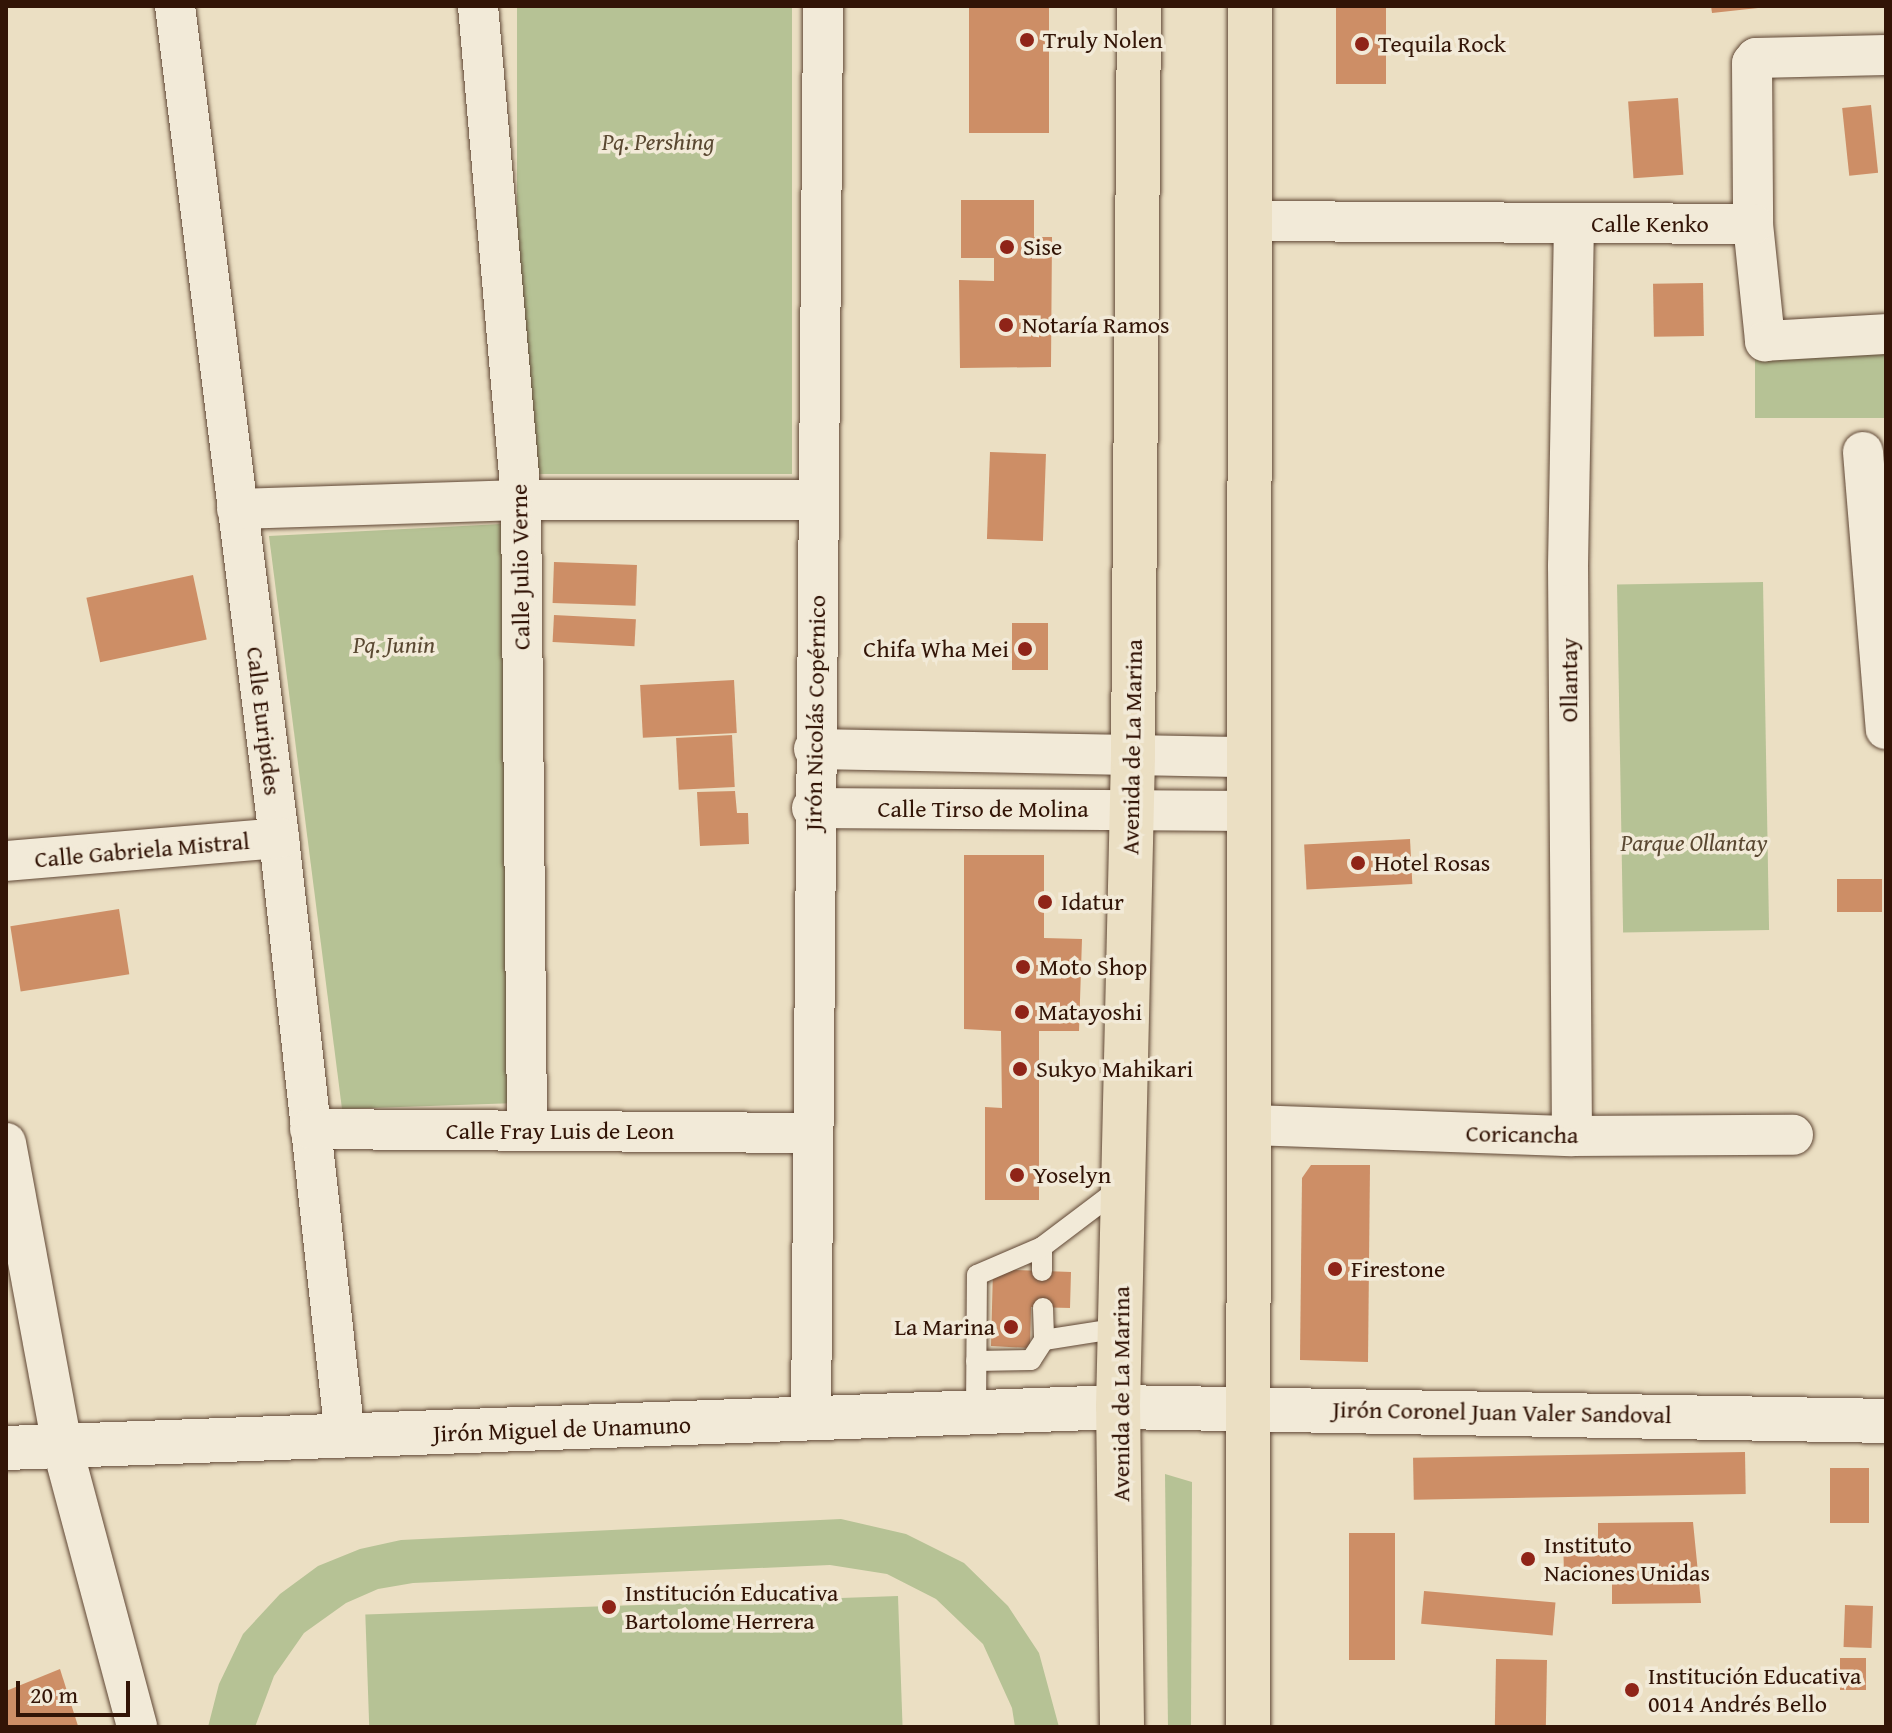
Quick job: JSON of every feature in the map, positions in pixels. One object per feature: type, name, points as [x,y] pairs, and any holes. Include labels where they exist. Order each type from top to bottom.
[{"type":"main road","name":"Avenida de La Marina","points":[[1122,1727],[1118,1407],[1133,757],[1139,6]]},
{"type":"main road","points":[[1248,1727],[1250,6]]},
{"type":"street","name":"Calle Euripides","points":[[175,6],[279,838],[345,1437]]},
{"type":"street","name":"Calle Julio Verne","points":[[478,6],[521,500],[527,1130]]},
{"type":"street","name":"Jirón Nicolás Copérnico","points":[[811,1420],[812,808],[823,6]]},
{"type":"street","points":[[1886,55],[1753,60],[1753,224],[1765,341],[1886,334]]},
{"type":"street","name":"Calle Kenko","points":[[1250,221],[1753,224]]},
{"type":"street","name":"Ollantay","points":[[1572,1136],[1568,566],[1574,225]]},
{"type":"street","points":[[1863,452],[1885,712]]},
{"type":"street","points":[[237,509],[521,500],[818,500]]},
{"type":"street","points":[[814,749],[1250,757]]},
{"type":"street","name":"Calle Tirso de Molina","points":[[812,808],[1250,811]]},
{"type":"street","name":"Calle Gabriela Mistral","points":[[6,861],[279,838]]},
{"type":"street","name":"Coricancha","points":[[1251,1125],[1572,1136],[1793,1135]]},
{"type":"street","name":"Calle Fray Luis de Leon","points":[[310,1129],[810,1133]]},
{"type":"street","points":[[6,1143],[63,1450],[137,1727]]},
{"type":"street","name":"Jirón Coronel Juan Valer Sandoval","points":[[1118,1407],[1886,1421]]},
{"type":"street","name":"Jirón Miguel de Unamuno","points":[[6,1448],[63,1450],[1118,1407]]},
{"type":"lane","points":[[976,1413],[977,1275],[1042,1247],[1124,1186]]},
{"type":"lane","points":[[1042,1247],[1042,1271]]},
{"type":"lane","points":[[976,1361],[1031,1360],[1044,1340],[1043,1308]]},
{"type":"lane","points":[[1044,1340],[1121,1328]]},
{"type":"green space","name":"Pq. Pershing","points":[[517,6],[792,6],[792,474],[517,474]]},
{"type":"green space","points":[[1755,352],[1886,352],[1886,418],[1755,418]]},
{"type":"green space","name":"Pq. Junin","points":[[501,524],[514,1103],[342,1109],[269,536]]},
{"type":"green space","name":"Parque Ollantay","points":[[1763,582],[1769,930],[1623,932],[1617,585]]},
{"type":"green space","points":[[1165,1474],[1192,1482],[1191,1727],[1168,1727]]},
{"type":"green space","points":[[841,1519],[906,1534],[964,1563],[1008,1606],[1039,1653],[1059,1727],[1015,1727],[1012,1708],[983,1644],[936,1599],[887,1574],[830,1565],[413,1583],[378,1589],[346,1603],[304,1633],[274,1676],[255,1727],[208,1727],[219,1684],[243,1634],[280,1594],[318,1566],[360,1549],[401,1540]]},
{"type":"green space","points":[[898,1596],[903,1727],[369,1727],[365,1615]]},
{"type":"building","points":[[969,6],[1049,6],[1049,133],[969,133]]},
{"type":"building","name":"Tequila Rock","points":[[1336,6],[1386,6],[1386,84],[1336,84]]},
{"type":"building","points":[[1711,6],[1758,6],[1758,8],[1712,13]]},
{"type":"building","points":[[1678,98],[1683,175],[1633,178],[1628,101]]},
{"type":"building","points":[[1871,105],[1878,173],[1849,176],[1842,108]]},
{"type":"building","points":[[961,200],[1034,200],[1034,237],[1052,237],[1051,367],[960,368],[959,280],[994,281],[994,258],[961,258]]},
{"type":"building","points":[[1703,283],[1704,336],[1654,337],[1653,284]]},
{"type":"building","points":[[990,452],[1046,454],[1043,541],[987,539]]},
{"type":"building","points":[[554,562],[637,565],[636,606],[553,603]]},
{"type":"building","points":[[193,575],[207,640],[100,662],[86,598]]},
{"type":"building","points":[[554,615],[636,619],[634,646],[553,642]]},
{"type":"building","points":[[1012,623],[1048,623],[1048,670],[1012,670]]},
{"type":"building","points":[[734,680],[737,733],[643,738],[640,685]]},
{"type":"building","points":[[732,735],[735,787],[679,790],[676,738]]},
{"type":"building","points":[[735,791],[737,813],[748,813],[749,844],[700,846],[697,792]]},
{"type":"building","name":"Hotel Rosas","points":[[1410,839],[1412,884],[1307,889],[1304,845]]},
{"type":"building","points":[[964,855],[1044,855],[1044,938],[1082,939],[1079,1031],[1039,1031],[1039,1200],[985,1200],[985,1107],[1002,1108],[1001,1031],[964,1029]]},
{"type":"building","points":[[1837,879],[1882,879],[1882,912],[1837,912]]},
{"type":"building","points":[[119,909],[129,974],[21,991],[10,926]]},
{"type":"building","name":"Firestone","points":[[1311,1165],[1370,1165],[1368,1362],[1300,1360],[1302,1178]]},
{"type":"building","name":"La Marina","points":[[993,1269],[1071,1272],[1070,1308],[1031,1307],[1030,1348],[991,1346]]},
{"type":"building","points":[[1745,1452],[1746,1494],[1414,1500],[1413,1458]]},
{"type":"building","points":[[1830,1468],[1869,1468],[1869,1523],[1830,1523]]},
{"type":"building","points":[[1693,1522],[1701,1603],[1612,1604],[1612,1570],[1564,1571],[1563,1542],[1598,1542],[1598,1523]]},
{"type":"building","points":[[1349,1533],[1395,1533],[1395,1660],[1349,1660]]},
{"type":"building","points":[[1424,1591],[1555,1603],[1553,1635],[1421,1624]]},
{"type":"building","points":[[1845,1605],[1873,1606],[1872,1648],[1844,1647]]},
{"type":"building","points":[[1840,1658],[1866,1658],[1866,1690],[1840,1690]]},
{"type":"building","points":[[1496,1659],[1547,1660],[1546,1727],[1495,1727]]},
{"type":"building","points":[[60,1669],[78,1726],[8,1727],[6,1691]]},
{"type":"place","name":"Truly Nolen","points":[[1027,40]]},
{"type":"place","name":"Tequila Rock","points":[[1362,44]]},
{"type":"place","name":"Sise","points":[[1007,247]]},
{"type":"place","name":"Notaría Ramos","points":[[1006,325]]},
{"type":"place","name":"Chifa Wha Mei","points":[[1025,649]]},
{"type":"place","name":"Hotel Rosas","points":[[1358,863]]},
{"type":"place","name":"Idatur","points":[[1045,902]]},
{"type":"place","name":"Moto Shop","points":[[1023,967]]},
{"type":"place","name":"Matayoshi","points":[[1022,1012]]},
{"type":"place","name":"Sukyo Mahikari","points":[[1020,1069]]},
{"type":"place","name":"Yoselyn","points":[[1017,1175]]},
{"type":"place","name":"Firestone","points":[[1335,1269]]},
{"type":"place","name":"La Marina","points":[[1011,1327]]},
{"type":"place","name":"Instituto Naciones Unidas","points":[[1528,1559]]},
{"type":"place","name":"Institución Educativa Bartolome Herrera","points":[[609,1607]]},
{"type":"place","name":"Institución Educativa 0014 Andrés Bello","points":[[1632,1690]]}]
